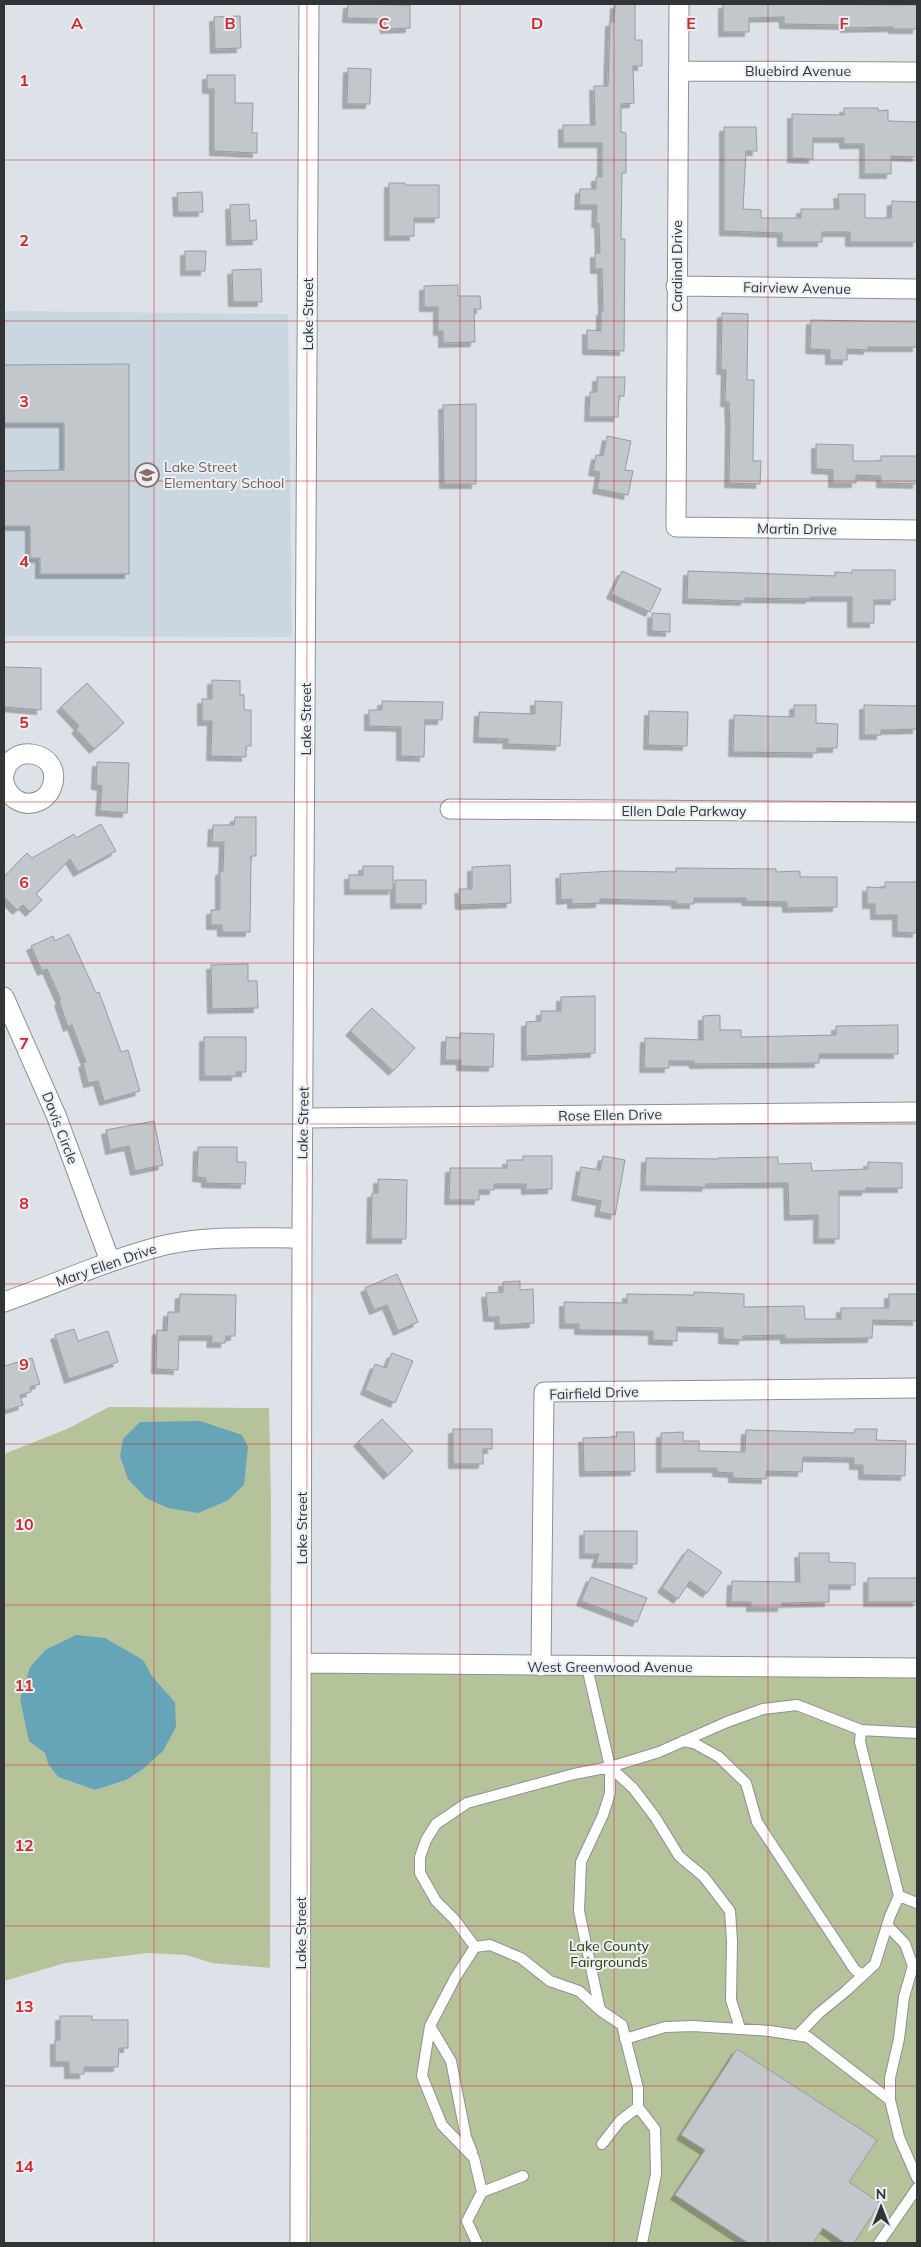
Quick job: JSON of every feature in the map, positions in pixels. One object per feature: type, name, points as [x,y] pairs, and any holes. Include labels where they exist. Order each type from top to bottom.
[{"type":"street","name":"Lake Street","points":[[300,2243],[302,1238],[309,4]]},
{"type":"street","name":"Cardinal Drive","points":[[676,528],[678,4]]},
{"type":"street","name":"Bluebird Avenue","points":[[679,71],[917,72]]},
{"type":"street","name":"Fairview Avenue","points":[[676,286],[917,289]]},
{"type":"street","name":"Martin Drive","points":[[676,528],[917,530]]},
{"type":"street","points":[[4,775],[7,765],[12,759],[27,753],[42,757],[53,770],[52,787],[42,800],[25,803],[6,793]]},
{"type":"street","name":"Ellen Dale Parkway","points":[[450,809],[917,812]]},
{"type":"street","name":"Davis Circle","points":[[4,997],[56,1115],[110,1261]]},
{"type":"street","name":"Rose Ellen Drive","points":[[304,1118],[917,1112]]},
{"type":"street","name":"Mary Ellen Drive","points":[[4,1302],[110,1261],[167,1245],[214,1238],[302,1238]]},
{"type":"street","name":"Fairfield Drive","points":[[541,1666],[544,1392],[917,1388]]},
{"type":"street","name":"West Greenwood Avenue","points":[[302,1663],[587,1667],[917,1668]]},
{"type":"lane","points":[[587,1667],[610,1767],[610,1793],[603,1815],[581,1862],[579,1911],[600,2010]]},
{"type":"lane","points":[[475,1947],[455,1920],[436,1901],[420,1873],[420,1857],[426,1840],[436,1824],[467,1802],[574,1774],[610,1767],[659,1752],[727,1722],[763,1710],[797,1705],[861,1730],[917,1733]]},
{"type":"lane","points":[[798,2035],[818,2014],[875,1964],[887,1925],[899,1896],[860,1742],[861,1730]]},
{"type":"lane","points":[[683,1741],[694,1743],[719,1757],[746,1783],[757,1822],[854,1970],[863,1975]]},
{"type":"lane","points":[[610,1767],[633,1788],[655,1816],[679,1856],[704,1877],[730,1911],[732,1941],[731,2000],[740,2028]]},
{"type":"lane","points":[[899,1896],[917,1902]]},
{"type":"lane","points":[[887,1925],[905,1944],[913,1966],[904,1997],[899,2039],[890,2078],[890,2100],[899,2137],[917,2178]]},
{"type":"lane","points":[[474,2158],[442,2125],[422,2076],[430,2026],[455,1978],[475,1947],[490,1945],[521,1958],[550,1981],[579,1991],[600,2010],[622,2025],[638,2088],[638,2107],[655,2129],[656,2174],[642,2243]]},
{"type":"lane","points":[[430,2026],[452,2061],[466,2137],[474,2158],[482,2192],[467,2221],[477,2243]]},
{"type":"lane","points":[[625,2038],[666,2027],[740,2028],[808,2036],[890,2100]]},
{"type":"lane","points":[[602,2144],[620,2121],[638,2107]]},
{"type":"lane","points":[[482,2192],[523,2176]]},
{"type":"lane","points":[[878,2243],[917,2188]]},
{"type":"shaded area","name":"Lake Street Elementary School","points":[[4,311],[288,314],[292,637],[4,636]]},
{"type":"green space","points":[[109,1407],[269,1408],[271,1500],[270,1968],[212,1963],[187,1955],[148,1953],[65,1963],[4,1981],[4,1454],[67,1429]],"holes":[[[45,1650],[142,1660],[152,1676],[175,1702],[126,1780],[95,1790],[58,1777],[48,1764],[45,1753],[25,1719],[20,1699],[30,1667]]]},
{"type":"green space","name":"Lake County Fairgrounds","points":[[300,1664],[917,1665],[917,2243],[300,2243]]},
{"type":"water","points":[[200,1421],[242,1435],[248,1447],[244,1485],[227,1501],[198,1513],[168,1508],[146,1498],[128,1479],[120,1456],[123,1439],[140,1422]]},
{"type":"water","points":[[76,1635],[105,1638],[143,1660],[152,1676],[175,1702],[176,1727],[163,1751],[143,1769],[126,1780],[95,1790],[58,1777],[48,1764],[45,1753],[29,1741],[20,1699],[30,1667],[45,1650]]},
{"type":"building","points":[[348,4],[410,5],[410,28],[385,29],[384,19],[347,18]]},
{"type":"building","points":[[615,4],[635,4],[635,40],[642,40],[642,66],[633,66],[634,103],[621,104],[621,132],[626,133],[626,173],[622,173],[621,239],[625,239],[624,351],[587,350],[587,330],[601,331],[601,311],[603,311],[602,269],[595,269],[595,253],[600,253],[599,223],[596,223],[597,205],[579,205],[580,189],[596,189],[596,177],[602,177],[602,143],[563,143],[563,125],[595,125],[594,86],[608,86],[610,22],[614,22]]},
{"type":"building","points":[[723,4],[917,5],[917,29],[893,29],[893,27],[845,28],[845,25],[784,24],[784,17],[749,18],[749,32],[723,32]]},
{"type":"building","points":[[240,16],[241,48],[215,49],[214,17]]},
{"type":"building","points":[[348,68],[371,69],[370,104],[347,104]]},
{"type":"building","points":[[207,75],[235,75],[235,103],[253,103],[252,133],[257,133],[257,153],[214,151],[214,89],[207,89]]},
{"type":"building","points":[[844,108],[878,108],[878,111],[888,110],[888,121],[917,122],[917,157],[891,156],[891,174],[864,174],[864,144],[844,144],[844,138],[813,138],[813,159],[792,158],[792,114],[844,115]]},
{"type":"building","points":[[724,127],[756,127],[757,151],[746,151],[743,209],[761,210],[761,218],[801,218],[801,209],[839,209],[838,194],[865,194],[865,218],[891,218],[892,201],[917,202],[917,242],[850,242],[850,232],[822,232],[822,242],[782,242],[782,233],[724,231]]},
{"type":"building","points":[[389,183],[439,185],[439,218],[414,218],[414,236],[389,236]]},
{"type":"building","points":[[202,192],[203,212],[178,212],[177,193]]},
{"type":"building","points":[[249,204],[250,221],[256,220],[257,240],[231,241],[230,205]]},
{"type":"building","points":[[185,251],[206,251],[205,271],[185,271]]},
{"type":"building","points":[[261,269],[262,302],[233,302],[232,270]]},
{"type":"building","points":[[458,285],[458,296],[480,296],[481,309],[474,309],[475,342],[443,343],[443,331],[438,331],[438,307],[424,307],[424,286]]},
{"type":"building","points":[[722,313],[748,314],[747,380],[754,380],[753,461],[761,461],[760,484],[729,483],[730,423],[729,402],[725,402],[726,370],[721,370]]},
{"type":"building","points":[[811,320],[917,322],[917,347],[868,347],[868,350],[847,349],[847,360],[830,360],[830,350],[810,349]]},
{"type":"building","points":[[129,364],[129,574],[40,574],[40,558],[30,558],[30,526],[4,526],[4,471],[64,470],[64,423],[4,423],[4,365]]},
{"type":"building","points":[[597,377],[625,377],[624,396],[619,396],[618,417],[589,417],[590,392],[597,392]]},
{"type":"building","points":[[476,404],[476,484],[444,484],[443,405]]},
{"type":"building","points":[[607,436],[631,441],[625,470],[633,471],[628,495],[597,489],[600,472],[593,471],[596,455],[603,456]]},
{"type":"building","points":[[816,444],[853,445],[853,461],[881,461],[881,456],[917,456],[917,484],[881,483],[881,476],[856,475],[856,483],[833,483],[833,470],[816,469]]},
{"type":"building","points":[[852,570],[895,570],[895,600],[874,600],[874,623],[852,623],[852,597],[810,597],[810,599],[745,598],[745,601],[687,599],[688,571],[835,576],[835,572],[852,573]]},
{"type":"building","points":[[622,571],[661,589],[650,612],[611,594]]},
{"type":"building","points":[[652,613],[670,614],[670,632],[652,631]]},
{"type":"building","points":[[4,667],[41,668],[41,710],[4,707]]},
{"type":"building","points":[[212,680],[240,681],[240,695],[244,695],[244,710],[251,710],[251,746],[246,746],[246,757],[211,756],[212,721],[202,721],[202,699],[212,699]]},
{"type":"building","points":[[87,683],[124,723],[94,749],[76,729],[79,726],[61,707]]},
{"type":"building","points":[[382,701],[443,702],[442,720],[425,720],[424,757],[401,756],[401,727],[369,726],[369,710],[382,710]]},
{"type":"building","points":[[535,701],[562,702],[560,746],[507,744],[508,739],[478,738],[479,712],[535,714]]},
{"type":"building","points":[[794,705],[816,705],[816,723],[838,724],[837,748],[817,748],[817,753],[733,752],[734,715],[794,717]]},
{"type":"building","points":[[864,705],[917,706],[917,729],[881,730],[881,735],[864,735]]},
{"type":"building","points":[[649,711],[688,712],[687,746],[648,745]]},
{"type":"building","points":[[97,762],[129,763],[127,813],[100,811],[102,786],[96,785]]},
{"type":"building","points":[[235,817],[256,817],[256,856],[251,856],[250,932],[222,932],[222,925],[211,925],[211,910],[220,910],[220,871],[223,871],[224,842],[212,842],[213,825],[234,825]]},
{"type":"building","points":[[101,824],[116,851],[78,872],[70,859],[36,894],[42,900],[30,912],[23,905],[17,910],[4,897],[4,877],[27,853],[32,858],[74,834],[76,838]]},
{"type":"building","points":[[510,865],[511,903],[460,905],[459,889],[472,889],[472,867]]},
{"type":"building","points":[[363,866],[393,866],[393,890],[349,890],[349,875],[363,875]]},
{"type":"building","points":[[676,868],[776,869],[776,872],[800,871],[800,877],[837,877],[837,907],[787,908],[787,902],[746,901],[746,898],[694,898],[694,904],[676,904],[676,901],[600,899],[600,903],[572,904],[572,899],[561,900],[560,874],[613,871],[676,872]]},
{"type":"building","points":[[395,880],[426,880],[426,904],[395,904]]},
{"type":"building","points":[[885,882],[917,882],[917,933],[897,932],[897,915],[875,915],[875,904],[867,904],[867,887],[885,888]]},
{"type":"building","points":[[69,934],[96,993],[99,992],[121,1052],[128,1050],[140,1091],[104,1101],[98,1081],[88,1083],[83,1063],[86,1062],[72,1025],[68,1027],[59,1001],[61,1000],[47,969],[42,971],[31,946],[53,936],[55,941]]},
{"type":"building","points":[[248,964],[248,981],[257,981],[258,1008],[212,1009],[211,965]]},
{"type":"building","points":[[595,996],[595,1053],[526,1056],[526,1022],[541,1021],[541,1011],[561,1011],[561,997]]},
{"type":"building","points":[[372,1008],[415,1048],[393,1071],[350,1031]]},
{"type":"building","points":[[720,1015],[720,1030],[741,1030],[741,1037],[836,1035],[836,1026],[898,1025],[898,1054],[819,1054],[819,1063],[694,1064],[694,1061],[669,1061],[669,1068],[644,1068],[645,1038],[703,1040],[703,1016]]},
{"type":"building","points":[[460,1033],[494,1034],[493,1067],[461,1066],[461,1060],[445,1060],[446,1037],[460,1038]]},
{"type":"building","points":[[204,1037],[246,1037],[246,1072],[236,1072],[236,1076],[204,1076]]},
{"type":"building","points":[[154,1121],[163,1165],[135,1171],[129,1146],[110,1150],[106,1130]]},
{"type":"building","points":[[198,1147],[237,1147],[237,1162],[246,1162],[245,1184],[206,1183],[206,1178],[197,1177]]},
{"type":"building","points":[[523,1156],[552,1156],[552,1189],[526,1190],[526,1184],[494,1184],[494,1190],[479,1190],[479,1200],[449,1200],[450,1168],[507,1168],[507,1160],[523,1160]]},
{"type":"building","points":[[603,1156],[625,1160],[615,1215],[599,1212],[601,1201],[576,1196],[581,1167],[600,1170]]},
{"type":"building","points":[[778,1157],[778,1164],[811,1163],[812,1171],[868,1169],[868,1162],[902,1163],[902,1188],[866,1188],[866,1191],[839,1191],[839,1239],[818,1239],[818,1215],[789,1216],[788,1183],[706,1184],[706,1187],[645,1186],[646,1158],[718,1159]]},
{"type":"building","points":[[378,1179],[407,1180],[406,1239],[371,1239],[372,1193],[378,1193]]},
{"type":"building","points":[[397,1274],[418,1322],[398,1331],[387,1305],[374,1310],[365,1288]]},
{"type":"building","points":[[520,1281],[520,1290],[533,1289],[534,1323],[499,1325],[499,1317],[488,1317],[486,1293],[503,1292],[503,1282]]},
{"type":"building","points":[[694,1292],[744,1294],[744,1307],[804,1306],[805,1319],[841,1319],[841,1308],[889,1308],[889,1294],[917,1294],[917,1321],[873,1320],[872,1338],[785,1339],[785,1335],[743,1336],[743,1340],[723,1339],[723,1328],[677,1327],[677,1341],[653,1340],[653,1331],[579,1330],[579,1324],[564,1324],[564,1302],[627,1303],[627,1294],[694,1295]]},
{"type":"building","points":[[180,1294],[236,1295],[235,1336],[226,1336],[225,1343],[211,1343],[212,1336],[179,1336],[178,1370],[156,1369],[157,1330],[167,1331],[168,1312],[179,1312]]},
{"type":"building","points":[[74,1329],[78,1341],[108,1331],[118,1362],[69,1379],[55,1335]]},
{"type":"building","points":[[392,1353],[413,1361],[395,1403],[365,1390],[375,1364],[386,1368]]},
{"type":"building","points":[[32,1358],[40,1384],[30,1387],[31,1392],[20,1395],[23,1405],[4,1411],[4,1366]]},
{"type":"building","points":[[382,1419],[413,1451],[388,1475],[358,1442]]},
{"type":"building","points":[[453,1429],[492,1429],[492,1449],[483,1449],[483,1464],[453,1464]]},
{"type":"building","points":[[855,1429],[877,1429],[876,1440],[906,1441],[905,1476],[863,1475],[863,1465],[854,1465],[854,1458],[803,1457],[802,1472],[766,1471],[766,1479],[733,1478],[733,1473],[717,1472],[717,1468],[661,1468],[661,1433],[683,1432],[683,1441],[699,1441],[699,1451],[745,1452],[746,1430],[854,1433]]},
{"type":"building","points":[[616,1432],[634,1432],[635,1471],[584,1472],[583,1438],[617,1437]]},
{"type":"building","points":[[584,1531],[637,1531],[637,1564],[596,1563],[599,1554],[584,1554]]},
{"type":"building","points":[[688,1549],[722,1572],[707,1593],[690,1581],[678,1599],[662,1588]]},
{"type":"building","points":[[799,1553],[829,1553],[829,1562],[855,1563],[855,1585],[829,1585],[829,1602],[782,1603],[782,1607],[751,1607],[751,1602],[731,1602],[732,1581],[800,1582]]},
{"type":"building","points":[[591,1577],[647,1598],[637,1622],[581,1601]]},
{"type":"building","points":[[868,1578],[917,1578],[917,1602],[868,1602]]},
{"type":"building","points":[[60,2016],[92,2016],[92,2020],[128,2020],[128,2048],[119,2048],[118,2067],[84,2067],[84,2074],[69,2074],[69,2062],[55,2062],[55,2040],[60,2040]]},
{"type":"building","points":[[737,2049],[877,2140],[849,2182],[880,2203],[854,2243],[845,2243],[823,2228],[813,2243],[748,2243],[675,2195],[705,2150],[681,2135]]},
{"type":"place","name":"Lake Street Elementary School","points":[[147,475]]}]
